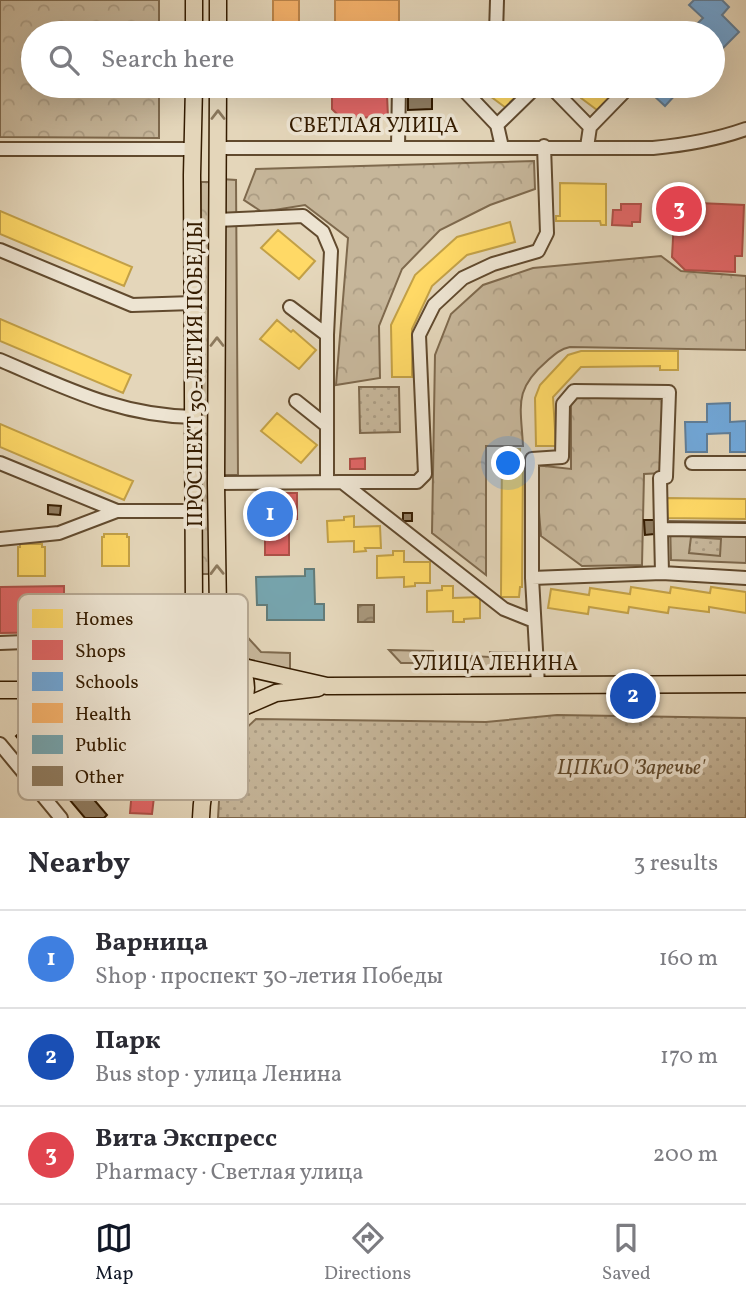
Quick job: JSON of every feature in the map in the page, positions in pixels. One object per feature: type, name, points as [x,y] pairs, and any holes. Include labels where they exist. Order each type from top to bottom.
[{"type":"main road","points":[[194,0],[194,21]]},
{"type":"main road","points":[[218,0],[218,21]]},
{"type":"main road","name":"ПРОСПЕКТ 30-ЛЕТИЯ ПОБЕДЫ","points":[[194,98],[194,594]]},
{"type":"main road","name":"ПРОСПЕКТ 30-ЛЕТИЯ ПОБЕДЫ","points":[[218,98],[218,594]]},
{"type":"main road","name":"СВЕТЛАЯ УЛИЦА","points":[[193,149],[218,148]]},
{"type":"main road","name":"УЛИЦА ЛЕНИНА","points":[[248,666],[327,686]]},
{"type":"main road","name":"УЛИЦА ЛЕНИНА","points":[[248,707],[276,693],[327,686],[746,684]]},
{"type":"main road","points":[[0,690],[18,690]]},
{"type":"main road","points":[[201,818],[202,800]]},
{"type":"street","points":[[496,21],[497,0]]},
{"type":"street","points":[[398,98],[398,147]]},
{"type":"street","points":[[471,98],[497,125],[502,147]]},
{"type":"street","points":[[497,125],[523,98]]},
{"type":"street","points":[[562,98],[590,127]]},
{"type":"street","points":[[587,147],[590,127],[618,98]]},
{"type":"street","name":"СВЕТЛАЯ УЛИЦА","points":[[218,148],[684,145],[720,138],[746,129]]},
{"type":"street","points":[[216,483],[327,480],[417,482],[425,474],[419,335],[434,305],[463,278],[493,264],[538,251],[547,233],[544,146]]},
{"type":"street","name":"СВЕТЛАЯ УЛИЦА","points":[[0,149],[193,149]]},
{"type":"street","points":[[217,220],[303,216],[323,232],[331,251],[327,335],[327,480]]},
{"type":"street","points":[[0,250],[132,305],[193,303]]},
{"type":"street","points":[[290,307],[327,335]]},
{"type":"street","points":[[0,360],[98,401],[138,413],[194,417]]},
{"type":"street","points":[[538,685],[532,578],[532,459],[562,457],[563,404],[574,391],[669,392],[666,477],[660,478],[662,573]]},
{"type":"street","points":[[296,401],[326,425]]},
{"type":"street","points":[[0,463],[117,511]]},
{"type":"street","points":[[692,463],[746,463]]},
{"type":"street","points":[[342,482],[504,608],[534,621]]},
{"type":"street","points":[[0,539],[60,533],[117,511],[194,511]]},
{"type":"street","points":[[661,529],[746,530]]},
{"type":"street","points":[[532,578],[662,573],[746,578]]},
{"type":"street","points":[[0,643],[18,642]]},
{"type":"street","points":[[0,744],[18,766]]},
{"type":"street","points":[[46,800],[61,818]]},
{"type":"green space","points":[[0,0],[159,0],[159,21],[21,21],[21,98],[159,98],[159,138],[0,137]]},
{"type":"green space","points":[[534,161],[535,189],[490,205],[440,230],[402,269],[379,326],[380,378],[336,385],[348,238],[305,205],[262,212],[244,200],[256,169]]},
{"type":"green space","points":[[221,179],[236,180],[238,475],[221,475]]},
{"type":"green space","points":[[201,182],[210,182],[211,574],[201,574]]},
{"type":"green space","points":[[661,256],[681,271],[746,276],[746,350],[570,347],[553,356],[536,371],[521,399],[523,446],[486,446],[486,575],[432,533],[435,355],[451,314],[483,285],[533,268]]},
{"type":"green space","points":[[359,387],[399,387],[400,432],[360,433]]},
{"type":"green space","points":[[665,397],[663,473],[644,474],[642,565],[582,566],[541,536],[535,465],[571,469],[571,405],[577,398]]},
{"type":"green space","points":[[670,521],[746,522],[746,563],[671,560]]},
{"type":"green space","points":[[691,537],[721,539],[720,556],[689,553]]},
{"type":"green space","points":[[248,638],[261,652],[290,653],[290,675],[265,667],[248,658]]},
{"type":"green space","points":[[389,650],[433,651],[433,663],[401,663]]},
{"type":"green space","points":[[490,652],[530,653],[529,671],[470,670],[471,656],[490,657]]},
{"type":"green space","name":"ЦПКиО 'Заречье'","points":[[557,715],[746,718],[746,818],[218,818],[219,800],[248,800],[248,727],[256,719],[486,722]]},
{"type":"water","points":[[358,605],[374,605],[374,622],[358,622]]},
{"type":"building: Homes","points":[[493,98],[515,98],[506,108]]},
{"type":"building: Homes","points":[[581,98],[609,98],[597,110]]},
{"type":"building: Homes","points":[[560,183],[606,184],[606,225],[601,225],[600,221],[556,221],[556,216],[560,216]]},
{"type":"building: Homes","points":[[0,211],[132,267],[124,286],[0,234]]},
{"type":"building: Homes","points":[[510,222],[515,242],[467,255],[432,286],[412,329],[412,377],[392,377],[391,325],[415,275],[457,237]]},
{"type":"building: Homes","points":[[278,230],[315,261],[299,279],[261,248]]},
{"type":"building: Homes","points":[[0,319],[131,375],[123,393],[0,341]]},
{"type":"building: Homes","points":[[277,320],[316,350],[299,369],[260,339]]},
{"type":"building: Homes","points":[[581,351],[678,351],[678,370],[660,370],[660,366],[581,367],[553,397],[556,446],[536,446],[535,398],[540,385],[568,355]]},
{"type":"building: Homes","points":[[277,413],[317,445],[301,463],[261,431]]},
{"type":"building: Homes","points":[[0,424],[133,481],[124,500],[0,447]]},
{"type":"building: Homes","points":[[502,449],[520,449],[520,458],[523,458],[522,587],[519,597],[501,597]]},
{"type":"building: Homes","points":[[667,498],[746,499],[746,519],[666,518]]},
{"type":"building: Homes","points":[[354,516],[354,527],[380,526],[381,548],[365,548],[366,551],[354,552],[354,541],[328,542],[327,521],[344,520],[344,517]]},
{"type":"building: Homes","points":[[104,534],[127,534],[129,566],[102,566]]},
{"type":"building: Homes","points":[[20,544],[42,544],[42,547],[45,547],[45,576],[18,576]]},
{"type":"building: Homes","points":[[393,551],[404,551],[404,562],[430,562],[430,583],[415,583],[415,586],[404,587],[404,577],[377,578],[377,556],[393,555]]},
{"type":"building: Homes","points":[[442,586],[453,586],[453,598],[480,597],[480,618],[453,622],[453,611],[427,612],[427,591],[442,590]]},
{"type":"building: Homes","points":[[631,587],[670,593],[671,587],[710,593],[711,587],[746,592],[746,613],[709,607],[709,612],[669,607],[668,613],[629,607],[628,613],[589,607],[588,614],[548,608],[551,589],[589,595],[590,588],[630,594]]},
{"type":"building: Shops","points":[[332,98],[387,98],[388,117],[341,118],[332,109]]},
{"type":"building: Shops","points":[[675,202],[744,205],[742,256],[735,256],[735,272],[685,270],[672,257]]},
{"type":"building: Shops","points":[[621,204],[641,204],[640,222],[632,222],[632,226],[612,225],[613,210],[621,210]]},
{"type":"building: Shops","points":[[365,458],[365,469],[350,469],[350,459]]},
{"type":"building: Shops","points":[[279,493],[297,493],[297,519],[289,519],[289,555],[265,555],[265,500],[279,500]]},
{"type":"building: Shops","points":[[64,586],[64,594],[18,594],[18,633],[0,633],[0,587]]},
{"type":"building: Shops","points":[[131,800],[154,800],[152,814],[130,813]]},
{"type":"building: Schools","points":[[694,0],[722,0],[729,7],[722,15],[739,32],[725,46],[725,21],[700,21],[703,18],[689,5]]},
{"type":"building: Schools","points":[[656,98],[672,98],[665,106]]},
{"type":"building: Schools","points":[[730,403],[730,422],[746,421],[746,452],[730,452],[730,433],[707,434],[707,452],[686,452],[685,422],[707,422],[707,404]]},
{"type":"building: Health","points":[[273,0],[299,0],[299,21],[273,21]]},
{"type":"building: Health","points":[[335,0],[399,0],[399,21],[335,21]]},
{"type":"building: Public","points":[[305,569],[314,569],[315,604],[324,604],[324,620],[267,620],[267,605],[257,605],[256,577],[305,576]]},
{"type":"building: Other","points":[[408,98],[432,98],[432,109],[408,110]]},
{"type":"building: Other","points":[[48,505],[61,506],[60,515],[48,514]]},
{"type":"building: Other","points":[[403,513],[412,513],[412,521],[403,521]]},
{"type":"building: Other","points":[[644,520],[654,520],[654,534],[645,535]]},
{"type":"building: Other","points":[[70,800],[94,800],[107,815],[104,818],[85,818]]},
{"type":"place","name":"Вита Экспресс","points":[[679,209]]},
{"type":"place","name":"Варница","points":[[270,514]]},
{"type":"place","name":"Парк","points":[[633,696]]}]
